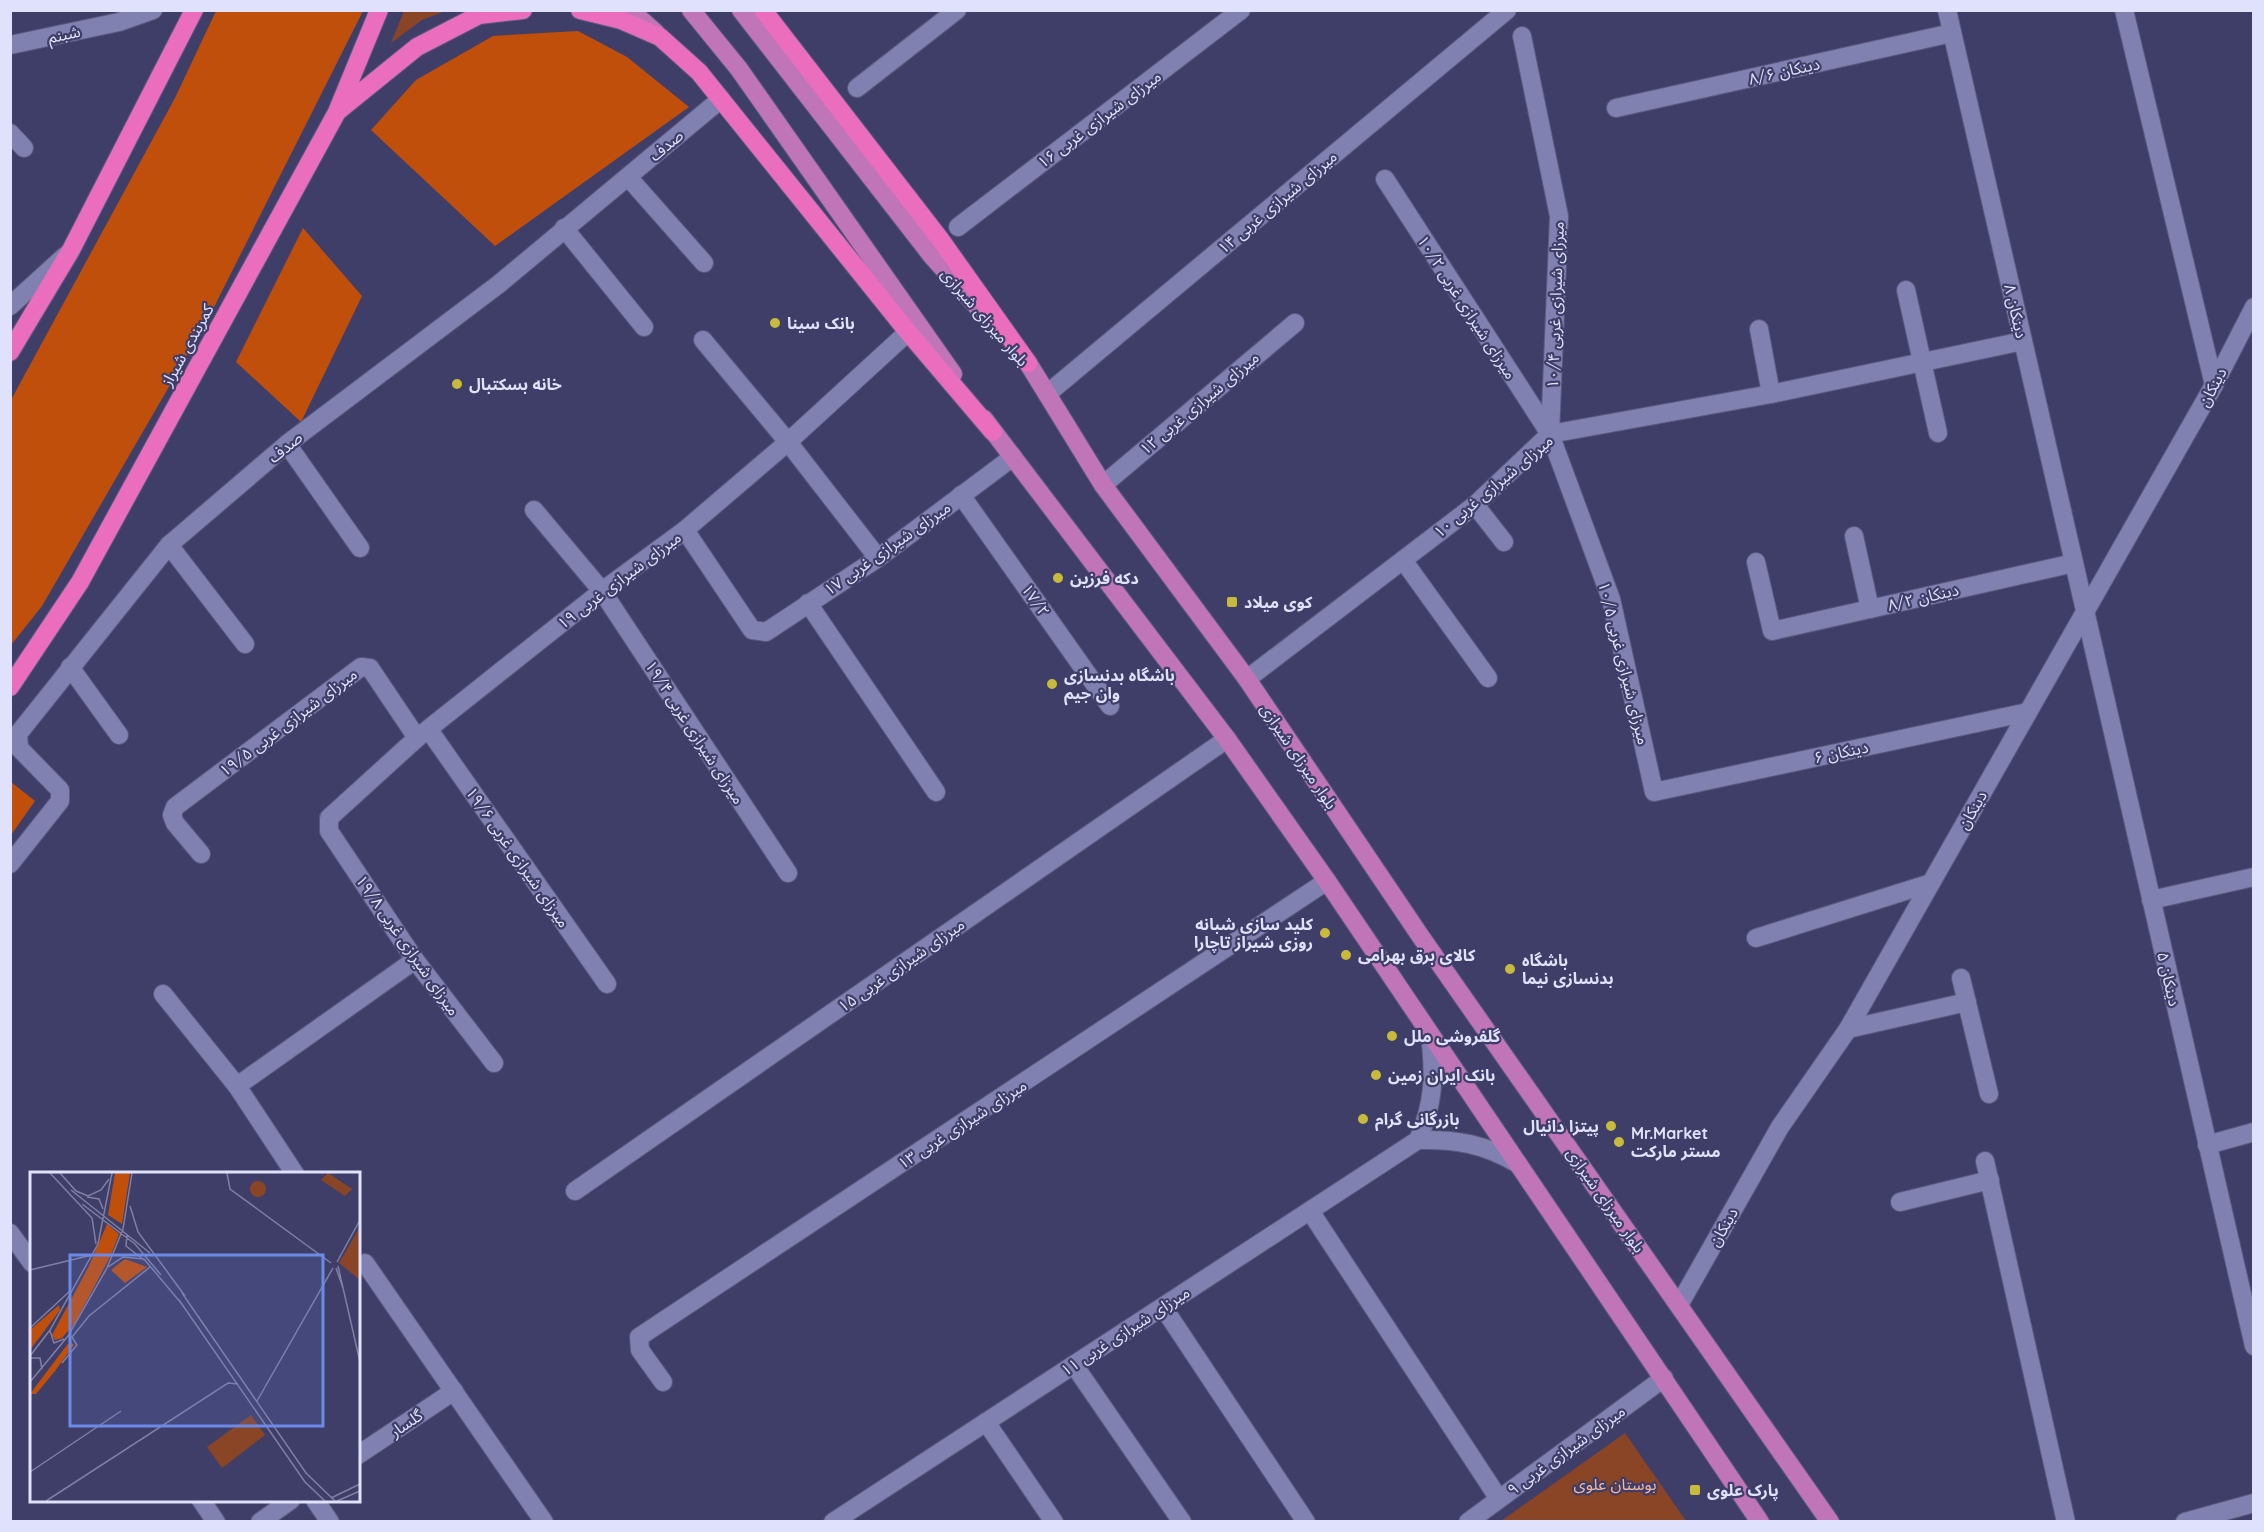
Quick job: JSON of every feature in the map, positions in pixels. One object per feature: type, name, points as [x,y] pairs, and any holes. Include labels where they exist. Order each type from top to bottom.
[{"type":"highway","points":[[10,352],[71,250],[194,10]]},
{"type":"highway","name":"کمربندی شیراز","points":[[10,687],[80,582],[337,112],[379,10]]},
{"type":"highway","points":[[337,112],[417,46],[479,15],[523,10]]},
{"type":"highway","points":[[580,10],[621,20],[660,37],[699,72],[908,332],[993,432]]},
{"type":"highway","points":[[763,10],[940,239],[1028,363]]},
{"type":"main road","points":[[630,10],[699,72]]},
{"type":"main road","points":[[691,10],[739,69],[993,432],[1227,739],[1327,881],[1760,1521]]},
{"type":"main road","name":"بلوار میرزای شیرازی","points":[[741,10],[932,256],[1028,363],[1103,484],[1247,679],[1421,937],[1830,1521]]},
{"type":"street","name":"شبنم","points":[[10,45],[117,16],[153,10]]},
{"type":"street","points":[[857,88],[957,10]]},
{"type":"street","name":"۱۶ میرزای شیرازی غربی","points":[[958,227],[1241,10]]},
{"type":"street","name":"۱۴ میرزای شیرازی غربی","points":[[1047,394],[1507,10]]},
{"type":"street","name":"۸ دینکان","points":[[1947,10],[2085,612]]},
{"type":"street","points":[[2124,10],[2214,385]]},
{"type":"street","name":"۸/۶ دینکان","points":[[1616,108],[1952,33]]},
{"type":"street","name":"۱۰/۴ میرزای شیرازی غربی","points":[[1522,36],[1559,216],[1550,434]]},
{"type":"street","name":"صدف","points":[[10,864],[62,796],[60,790],[19,748],[18,734],[169,545],[287,444],[499,284],[721,99]]},
{"type":"street","points":[[10,133],[24,148]]},
{"type":"street","points":[[628,177],[704,263]]},
{"type":"street","name":"۱۰/۲ میرزای شیرازی غربی","points":[[1385,179],[1550,434]]},
{"type":"street","points":[[564,228],[644,327]]},
{"type":"street","points":[[10,306],[71,250]]},
{"type":"street","points":[[1906,290],[1924,361],[1938,433]]},
{"type":"street","name":"دینکان","points":[[1679,1305],[1780,1127],[1848,1029],[2214,385],[2253,307]]},
{"type":"street","name":"۱۲ میرزای شیرازی غربی","points":[[1103,484],[1295,322]]},
{"type":"street","points":[[1759,329],[1771,394]]},
{"type":"street","name":"۱۹ میرزای شیرازی غربی","points":[[328,824],[329,818],[423,734],[602,591],[685,530],[788,442],[908,332]]},
{"type":"street","points":[[703,340],[788,442],[878,558]]},
{"type":"street","name":"۱۰ میرزای شیرازی غربی","points":[[1247,679],[1475,504],[1550,434],[1771,394],[2023,341]]},
{"type":"street","name":"۱۰/۵ میرزای شیرازی غربی","points":[[1550,434],[1611,599],[1654,792]]},
{"type":"street","points":[[287,444],[360,548]]},
{"type":"street","name":"۱۷ میرزای شیرازی غربی","points":[[685,530],[752,630],[758,633],[765,632],[878,558],[1013,457]]},
{"type":"street","name":"۱۷/۲","points":[[961,495],[1110,705]]},
{"type":"street","points":[[1475,504],[1504,542]]},
{"type":"street","name":"۱۹/۴ میرزای شیرازی غربی","points":[[534,510],[602,591],[788,873]]},
{"type":"street","points":[[1854,536],[1870,609]]},
{"type":"street","points":[[169,545],[245,644]]},
{"type":"street","points":[[1403,560],[1488,678]]},
{"type":"street","name":"دینکان ۸/۲","points":[[1756,562],[1772,631],[2074,563]]},
{"type":"street","points":[[808,603],[936,792]]},
{"type":"street","name":"۵ دینکان","points":[[2085,612],[2253,1346]]},
{"type":"street","points":[[70,667],[119,735]]},
{"type":"street","name":"۱۹/۵ میرزای شیرازی غربی","points":[[201,855],[175,823],[172,815],[175,807],[361,667],[370,668],[423,734]]},
{"type":"street","name":"دینکان ۶","points":[[1654,792],[2028,712]]},
{"type":"street","name":"۱۹/۶ میرزای شیرازی غربی","points":[[423,734],[607,984]]},
{"type":"street","name":"۱۵ میرزای شیرازی غربی","points":[[575,1191],[1227,739]]},
{"type":"street","name":"۱۹/۸ میرزای شیرازی غربی","points":[[328,824],[329,831],[414,960],[494,1063]]},
{"type":"street","points":[[2151,900],[2253,877]]},
{"type":"street","name":"۱۳ میرزای شیرازی غربی","points":[[663,1382],[640,1350],[639,1337],[1327,881]]},
{"type":"street","points":[[1756,938],[1930,883]]},
{"type":"street","points":[[237,1086],[414,960]]},
{"type":"street","points":[[1961,978],[1989,1094]]},
{"type":"street","points":[[163,994],[237,1086],[294,1172]]},
{"type":"street","points":[[1848,1029],[1966,1002]]},
{"type":"street","points":[[1430,1035],[1433,1063],[1432,1096],[1429,1115],[1418,1140],[1464,1141],[1486,1147],[1518,1164]]},
{"type":"street","points":[[2207,1145],[2253,1132]]},
{"type":"street","name":"میرزای شیرازی غربی ۱۱","points":[[834,1521],[1418,1140]]},
{"type":"street","points":[[1985,1161],[2066,1521]]},
{"type":"street","points":[[1900,1202],[1990,1180]]},
{"type":"street","points":[[1310,1211],[1499,1499]]},
{"type":"street","points":[[10,1233],[30,1260]]},
{"type":"street","points":[[365,1263],[544,1521]]},
{"type":"street","points":[[1163,1306],[1306,1521]]},
{"type":"street","points":[[1074,1365],[1181,1521]]},
{"type":"street","name":"میرزای شیرازی غربی ۹","points":[[1468,1521],[1664,1378]]},
{"type":"street","name":"گلسار","points":[[360,1454],[454,1391]]},
{"type":"street","points":[[986,1422],[1054,1521]]},
{"type":"street","points":[[202,1502],[216,1521]]},
{"type":"street","points":[[260,1521],[288,1502]]},
{"type":"street","points":[[316,1502],[330,1521]]},
{"type":"street","points":[[2185,1521],[2253,1503]]},
{"type":"green space","points":[[404,10],[445,11],[422,20],[391,43]]},
{"type":"green space","name":"بوستان علوی","points":[[1625,1433],[1686,1521],[1501,1521]]},
{"type":"shaded area","points":[[216,11],[363,11],[207,321],[42,606],[11,645],[11,400],[175,98]]},
{"type":"shaded area","points":[[578,31],[627,57],[689,107],[495,246],[371,130],[416,80],[493,36]]},
{"type":"shaded area","points":[[303,228],[362,296],[301,422],[236,362]]},
{"type":"shaded area","points":[[11,782],[35,801],[11,835]]},
{"type":"place","name":"بانک سینا","points":[[775,323]]},
{"type":"place","name":"خانه بسکتبال","points":[[457,384]]},
{"type":"place","name":"دکه فرزین","points":[[1058,578]]},
{"type":"place","name":"کوی میلاد","points":[[1232,602]]},
{"type":"place","name":"باشگاه بدنسازی وان جیم","points":[[1052,684]]},
{"type":"place","name":"کلید سازی شبانه روزی شیراز تاچارا","points":[[1325,933]]},
{"type":"place","name":"کالای برق بهرامی","points":[[1346,955]]},
{"type":"place","name":"باشگاه بدنسازی نیما","points":[[1510,969]]},
{"type":"place","name":"گلفروشی ملل","points":[[1392,1036]]},
{"type":"place","name":"بانک ایران زمین","points":[[1376,1075]]},
{"type":"place","name":"بازرگانی گرام","points":[[1363,1119]]},
{"type":"place","name":"پیتزا دانیال","points":[[1611,1126]]},
{"type":"place","name":"Mr.Market مستر مارکت","points":[[1619,1142]]},
{"type":"place","name":"پارک علوی","points":[[1695,1490]]}]
